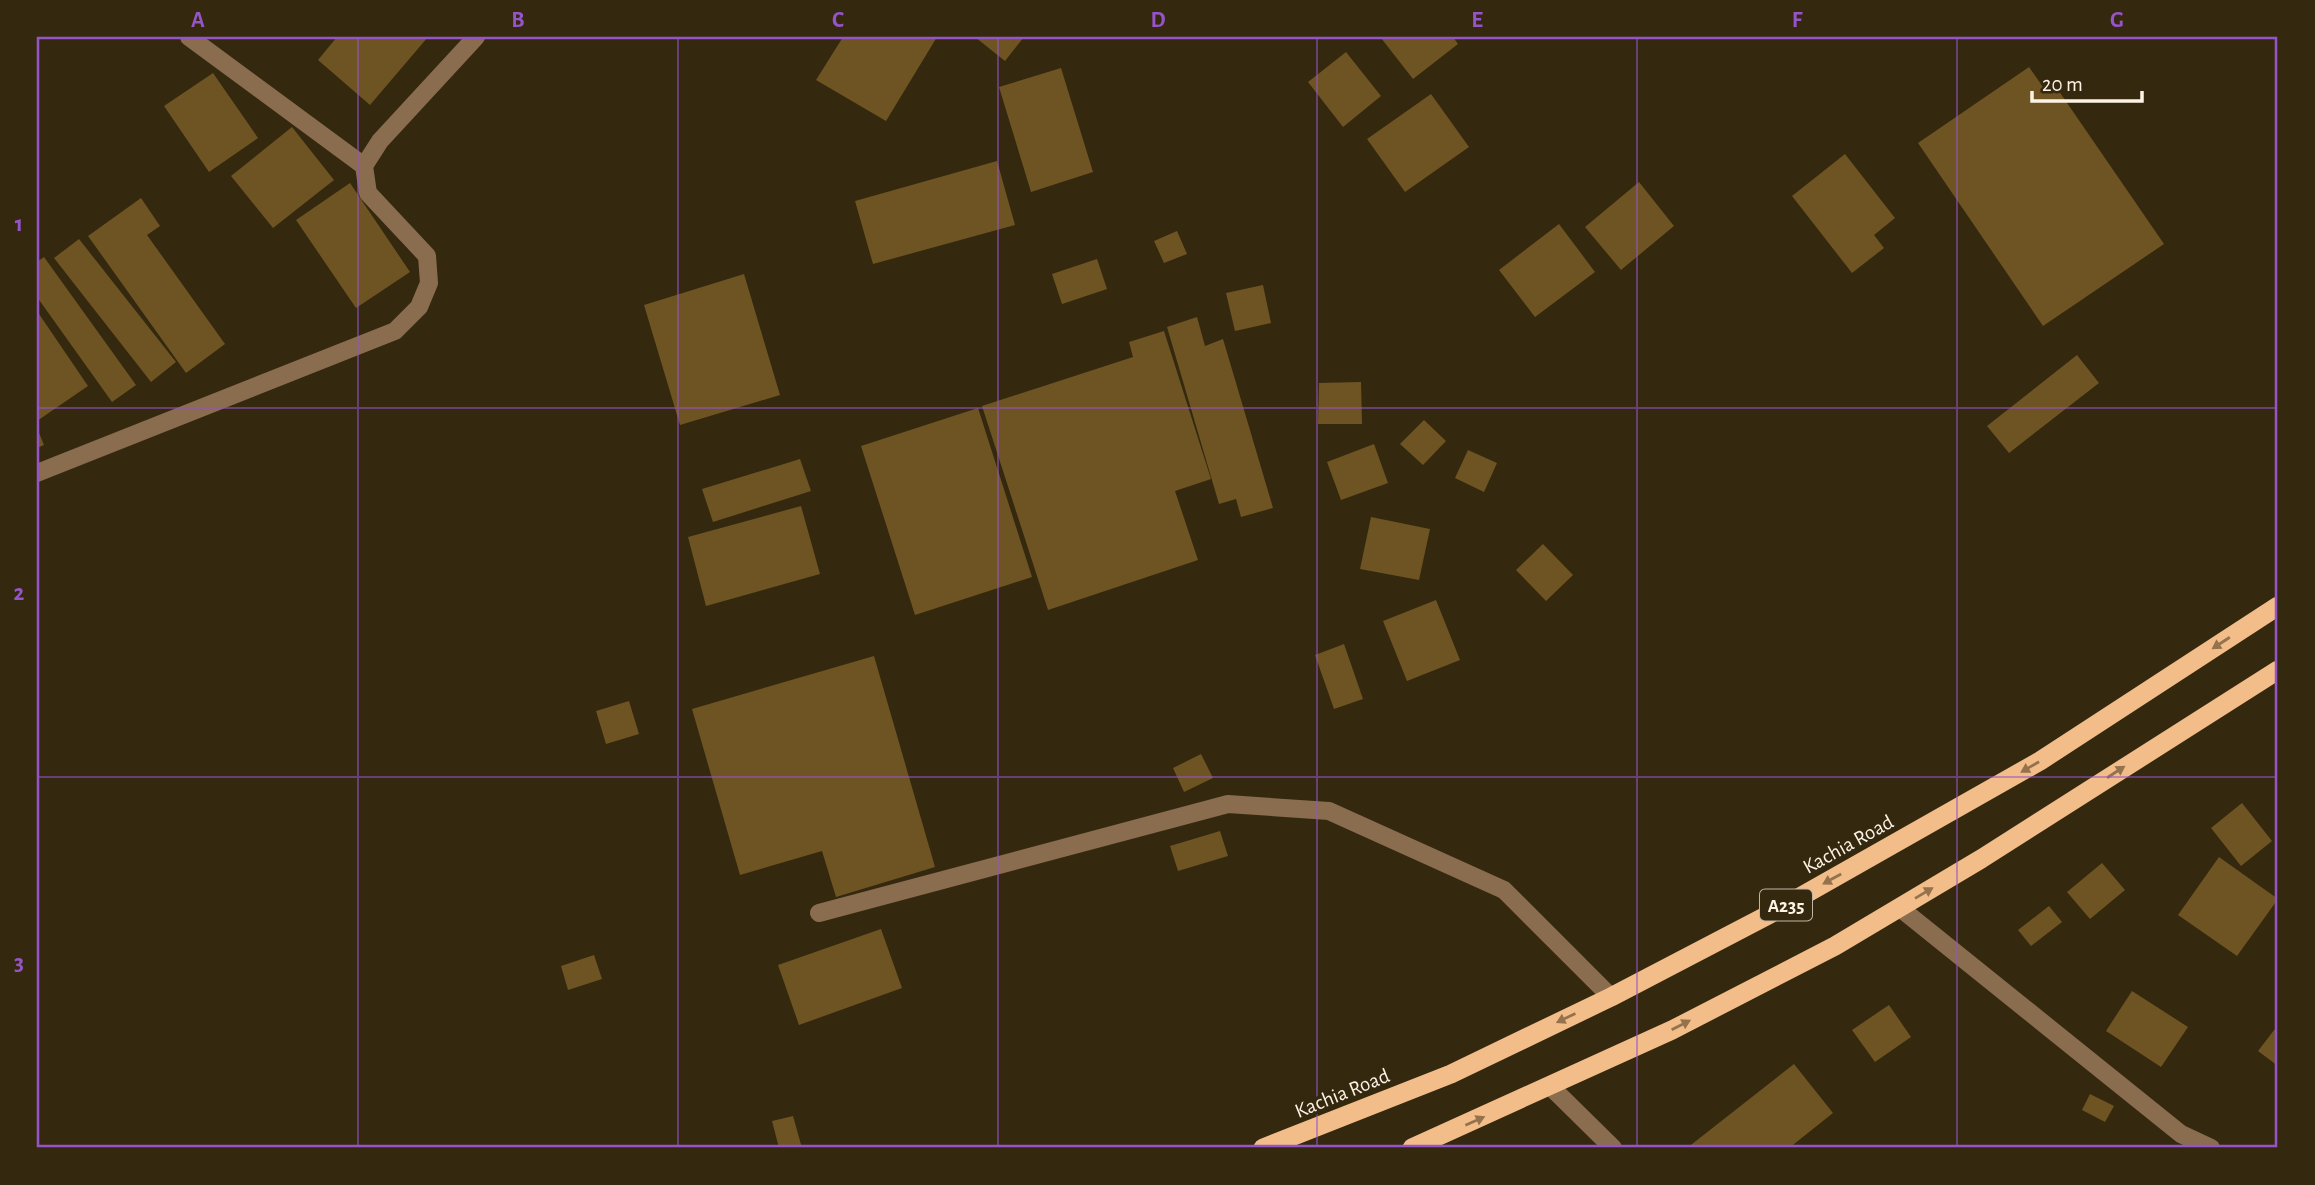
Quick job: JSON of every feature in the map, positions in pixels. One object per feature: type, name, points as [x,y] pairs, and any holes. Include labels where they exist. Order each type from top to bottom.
[{"type":"highway","name":"Kachia Road","points":[[1263,1148],[1451,1074],[1611,997],[1770,914],[2040,761],[2278,606]]},
{"type":"highway","points":[[1412,1148],[1672,1030],[1835,946],[1982,859],[2278,670]]},
{"type":"street","points":[[189,37],[364,166]]},
{"type":"street","points":[[37,473],[395,331],[419,307],[429,283],[427,256],[368,193],[364,166],[380,141],[476,37]]},
{"type":"street","points":[[819,913],[1228,804],[1329,811],[1504,890],[1611,997]]},
{"type":"street","points":[[1900,908],[2181,1134],[2211,1148]]},
{"type":"street","points":[[1551,1087],[1613,1148]]},
{"type":"building","points":[[337,37],[428,37],[370,105],[318,60]]},
{"type":"building","points":[[843,37],[937,37],[886,121],[816,80]]},
{"type":"building","points":[[975,37],[1024,37],[1005,61]]},
{"type":"building","points":[[1453,37],[1458,44],[1413,79],[1381,38]]},
{"type":"building","points":[[1346,52],[1381,96],[1343,127],[1308,82]]},
{"type":"building","points":[[2029,67],[2043,87],[2052,81],[2164,244],[2043,326],[1918,143]]},
{"type":"building","points":[[1061,68],[1093,172],[1031,192],[999,87]]},
{"type":"building","points":[[213,73],[258,138],[209,172],[164,106]]},
{"type":"building","points":[[1431,94],[1469,147],[1405,192],[1367,139]]},
{"type":"building","points":[[292,127],[334,180],[273,228],[231,176]]},
{"type":"building","points":[[1845,154],[1895,218],[1874,235],[1884,248],[1852,273],[1792,196]]},
{"type":"building","points":[[997,161],[1015,225],[873,264],[855,201]]},
{"type":"building","points":[[1639,182],[1674,226],[1621,270],[1585,227]]},
{"type":"building","points":[[350,183],[410,272],[356,308],[296,220]]},
{"type":"building","points":[[141,198],[160,226],[147,235],[225,344],[186,373],[88,236]]},
{"type":"building","points":[[1559,224],[1595,272],[1535,317],[1499,270]]},
{"type":"building","points":[[1177,231],[1187,254],[1164,263],[1154,241]]},
{"type":"building","points":[[79,239],[176,362],[151,382],[54,258]]},
{"type":"building","points":[[44,257],[136,385],[112,402],[37,297],[37,262]]},
{"type":"building","points":[[1097,259],[1107,289],[1062,304],[1052,274]]},
{"type":"building","points":[[744,274],[780,395],[680,425],[644,305]]},
{"type":"building","points":[[1263,285],[1271,323],[1235,331],[1226,293]]},
{"type":"building","points":[[37,311],[88,386],[37,421]]},
{"type":"building","points":[[1197,317],[1205,346],[1223,339],[1273,508],[1241,517],[1236,499],[1219,504],[1167,327]]},
{"type":"building","points":[[1164,331],[1211,479],[1175,491],[1198,560],[1048,610],[982,406],[1133,357],[1129,342]]},
{"type":"building","points":[[2077,355],[2099,383],[2009,453],[1987,426]]},
{"type":"building","points":[[1361,382],[1362,424],[1318,424],[1319,383]]},
{"type":"building","points":[[978,408],[1032,577],[915,615],[861,446]]},
{"type":"building","points":[[1424,420],[1446,441],[1423,465],[1400,444]]},
{"type":"building","points":[[37,428],[44,445],[37,448]]},
{"type":"building","points":[[1374,444],[1388,483],[1341,500],[1327,462]]},
{"type":"building","points":[[1468,450],[1497,463],[1484,492],[1455,478]]},
{"type":"building","points":[[800,459],[811,491],[713,522],[702,489]]},
{"type":"building","points":[[801,506],[820,574],[706,606],[688,537]]},
{"type":"building","points":[[1371,517],[1430,529],[1419,580],[1360,569]]},
{"type":"building","points":[[1543,544],[1573,575],[1546,601],[1516,570]]},
{"type":"building","points":[[1436,600],[1460,660],[1407,681],[1383,621]]},
{"type":"building","points":[[1344,644],[1363,699],[1334,709],[1315,655]]},
{"type":"building","points":[[874,656],[935,867],[836,897],[822,851],[740,875],[692,709]]},
{"type":"building","points":[[629,701],[639,734],[606,744],[596,711]]},
{"type":"building","points":[[1201,754],[1213,778],[1184,792],[1173,768]]},
{"type":"building","points":[[2242,803],[2272,841],[2241,866],[2211,828]]},
{"type":"building","points":[[1220,831],[1228,856],[1178,871],[1170,846]]},
{"type":"building","points":[[2219,857],[2278,899],[2237,956],[2178,915]]},
{"type":"building","points":[[2102,863],[2125,890],[2090,919],[2067,892]]},
{"type":"building","points":[[2049,906],[2062,922],[2031,946],[2018,930]]},
{"type":"building","points":[[881,929],[902,988],[799,1025],[778,965]]},
{"type":"building","points":[[594,955],[602,979],[568,990],[561,966]]},
{"type":"building","points":[[2132,991],[2188,1027],[2161,1067],[2106,1031]]},
{"type":"building","points":[[1889,1005],[1911,1037],[1875,1062],[1852,1030]]},
{"type":"building","points":[[2278,1025],[2278,1066],[2258,1051]]},
{"type":"building","points":[[1794,1064],[1833,1113],[1789,1148],[1687,1148]]},
{"type":"building","points":[[2090,1094],[2114,1106],[2105,1122],[2082,1110]]},
{"type":"building","points":[[793,1116],[802,1148],[779,1148],[772,1121]]}]
